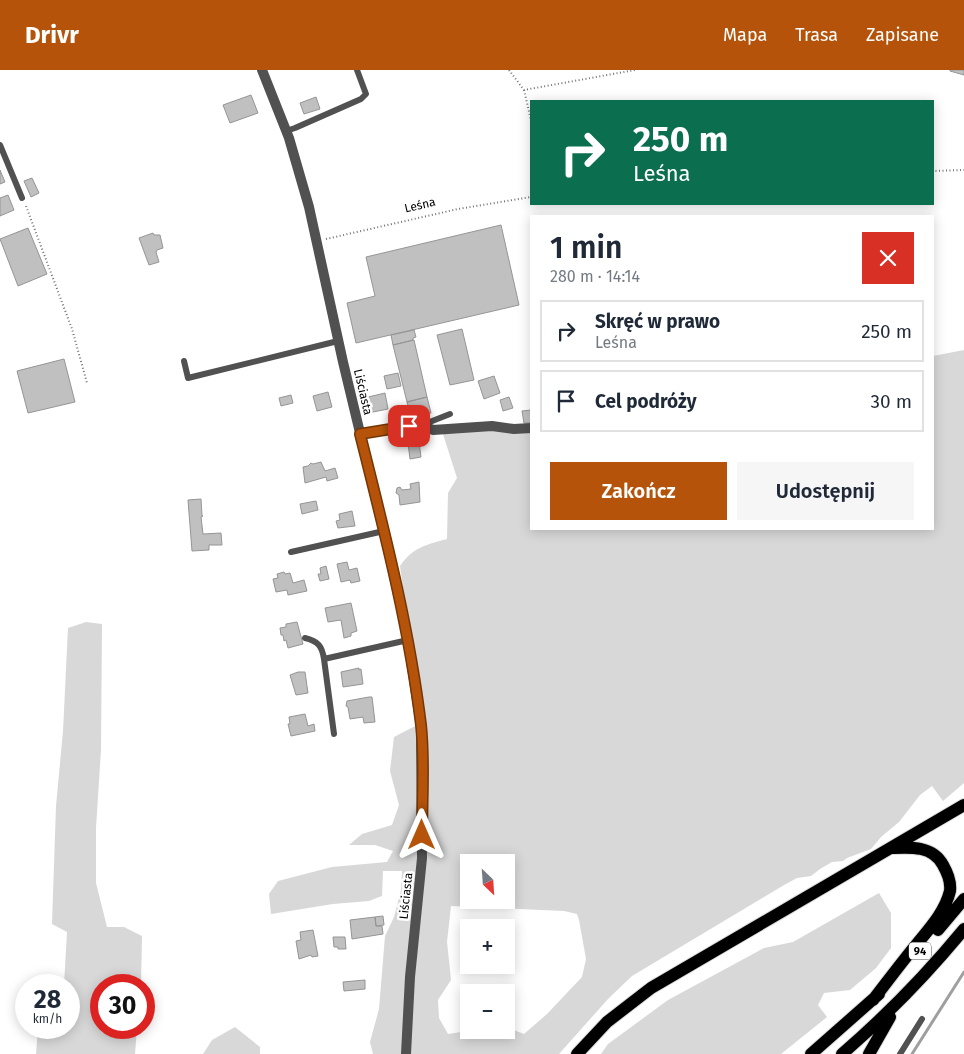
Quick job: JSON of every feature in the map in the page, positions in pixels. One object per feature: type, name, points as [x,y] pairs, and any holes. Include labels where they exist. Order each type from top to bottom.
[{"type":"main road","points":[[577,1054],[607,1022],[651,988],[890,848],[962,810]]},
{"type":"main road","points":[[873,1000],[942,913],[950,889],[943,865],[932,853],[922,848],[890,848]]},
{"type":"main road","name":"94","points":[[811,1054],[873,1000],[922,949],[964,899]]},
{"type":"main road","name":"94","points":[[842,1054],[904,996],[941,958],[964,929]]},
{"type":"main road","points":[[868,1054],[904,996]]},
{"type":"street","name":"Liściasta","points":[[262,70],[286,131],[309,207],[338,341],[408,640],[421,726],[422,858],[410,977],[406,1054]]},
{"type":"street","points":[[360,434],[422,425],[433,430],[492,426],[514,430],[530,428]]},
{"type":"lane","points":[[286,131],[312,122],[361,99],[366,94],[357,70]]},
{"type":"lane","points":[[0,145],[22,198]]},
{"type":"lane","points":[[184,362],[188,378],[338,341]]},
{"type":"lane","points":[[422,425],[450,414]]},
{"type":"lane","points":[[291,552],[384,531]]},
{"type":"lane","points":[[305,638],[314,640],[323,650],[334,734]]},
{"type":"lane","points":[[324,659],[408,640]]},
{"type":"lane","points":[[900,1054],[922,1019]]},
{"type":"path","points":[[509,70],[524,90],[530,116]]},
{"type":"path","points":[[524,90],[635,70]]},
{"type":"path","points":[[934,171],[964,170]]},
{"type":"path","name":"Leśna","points":[[316,242],[458,209],[530,196]]},
{"type":"path","points":[[22,198],[72,329],[87,383]]},
{"type":"shaded area","points":[[964,350],[964,783],[943,801],[932,786],[920,795],[899,822],[881,837],[871,849],[843,861],[832,862],[811,876],[797,878],[632,976],[608,999],[559,1054],[373,1054],[370,1042],[379,1009],[385,936],[394,917],[401,890],[402,871],[383,871],[382,896],[369,901],[333,904],[271,914],[269,894],[278,881],[332,867],[387,862],[393,851],[375,845],[349,845],[362,834],[392,825],[399,805],[390,771],[394,737],[421,723],[400,566],[415,551],[426,545],[447,539],[448,493],[457,478],[443,434],[477,430],[530,433],[530,530],[934,530],[934,356]],"holes":[[[460,854],[515,854],[515,909],[564,911],[577,914],[586,959],[582,977],[547,1014],[524,1034],[515,1030],[515,1039],[460,1039],[460,1032],[448,1034],[439,1018],[438,1000],[451,980],[447,942],[451,906],[460,906]]]},
{"type":"shaded area","points":[[86,622],[102,624],[101,750],[96,828],[96,883],[107,927],[124,927],[142,936],[141,974],[90,974],[90,1039],[136,1039],[135,1054],[36,1054],[37,1039],[80,1039],[80,974],[65,974],[67,932],[52,924],[56,806],[63,731],[68,628]]},
{"type":"shaded area","points":[[879,893],[891,913],[891,948],[876,968],[850,990],[824,993],[818,1005],[827,1017],[781,1054],[601,1054],[608,1044],[668,1000],[764,948],[793,942]]},
{"type":"shaded area","points":[[235,1027],[260,1047],[260,1054],[203,1054],[212,1040]]},
{"type":"building","points":[[964,70],[964,75],[950,71]]},
{"type":"building","points":[[251,95],[258,113],[230,123],[223,105]]},
{"type":"building","points":[[316,97],[320,109],[304,114],[300,103]]},
{"type":"building","points":[[0,170],[5,182],[0,184]]},
{"type":"building","points":[[32,178],[39,193],[31,197],[24,181]]},
{"type":"building","points":[[8,195],[14,210],[0,216],[0,198]]},
{"type":"building","points":[[501,225],[519,305],[356,343],[347,303],[375,296],[366,257]]},
{"type":"building","points":[[28,228],[47,274],[18,286],[0,239]]},
{"type":"building","points":[[153,233],[154,235],[160,235],[163,248],[156,252],[159,262],[149,265],[139,238]]},
{"type":"building","points":[[462,329],[474,380],[450,385],[437,335]]},
{"type":"building","points":[[414,330],[416,337],[413,340],[393,345],[391,335]]},
{"type":"building","points":[[414,340],[427,397],[407,402],[393,345]]},
{"type":"building","points":[[64,359],[75,402],[28,413],[17,371]]},
{"type":"building","points":[[398,373],[401,386],[387,389],[384,376]]},
{"type":"building","points":[[494,376],[500,393],[484,399],[478,381]]},
{"type":"building","points":[[328,392],[332,407],[317,411],[313,396]]},
{"type":"building","points":[[385,393],[388,409],[368,413],[364,398]]},
{"type":"building","points":[[291,395],[293,403],[281,406],[279,398]]},
{"type":"building","points":[[427,397],[431,413],[411,418],[407,402]]},
{"type":"building","points":[[509,397],[513,408],[503,411],[500,400]]},
{"type":"building","points":[[530,410],[530,423],[524,423],[522,411]]},
{"type":"building","points":[[419,442],[421,457],[410,459],[408,443]]},
{"type":"building","points":[[321,462],[325,471],[335,468],[338,478],[327,481],[326,477],[305,483],[303,467],[311,463]]},
{"type":"building","points":[[419,482],[420,502],[400,505],[399,495],[396,493],[397,488],[400,487],[402,490],[411,489],[410,484]]},
{"type":"building","points":[[201,499],[203,534],[221,533],[222,545],[209,545],[209,550],[192,551],[188,500]]},
{"type":"building","points":[[316,501],[318,510],[302,514],[300,504]]},
{"type":"building","points":[[352,511],[355,526],[338,528],[336,521],[340,520],[339,514]]},
{"type":"building","points":[[347,562],[349,570],[357,568],[360,581],[351,583],[350,580],[341,582],[337,564]]},
{"type":"building","points":[[326,566],[329,579],[320,581],[318,574],[321,574],[320,568]]},
{"type":"building","points":[[284,572],[285,574],[290,573],[293,583],[304,580],[307,591],[288,595],[287,590],[276,592],[273,579],[278,578],[277,574]]},
{"type":"building","points":[[351,603],[357,631],[351,633],[351,636],[344,638],[341,620],[328,622],[325,608]]},
{"type":"building","points":[[297,622],[303,644],[288,648],[286,640],[284,641],[283,635],[281,635],[280,628],[286,627],[286,624]]},
{"type":"building","points":[[359,668],[359,670],[361,669],[363,684],[343,687],[341,672]]},
{"type":"building","points":[[305,672],[308,693],[296,695],[290,675]]},
{"type":"building","points":[[372,697],[375,722],[364,723],[363,717],[350,719],[348,707],[346,706],[347,701]]},
{"type":"building","points":[[305,714],[308,726],[314,724],[315,731],[291,736],[288,724],[290,724],[289,717]]},
{"type":"building","points":[[383,916],[384,925],[376,926],[375,917]]},
{"type":"building","points":[[375,917],[376,926],[382,926],[383,934],[352,939],[350,920]]},
{"type":"building","points":[[313,930],[318,956],[312,957],[311,955],[299,959],[296,941],[301,940],[300,932]]},
{"type":"building","points":[[333,937],[345,937],[346,949],[334,947]]},
{"type":"building","points":[[365,980],[365,989],[344,991],[343,982]]},
{"type":"waterway","points":[[912,1054],[964,972]]},
{"type":"route","points":[[409,426],[360,434],[408,640],[421,726],[422,835]]}]
